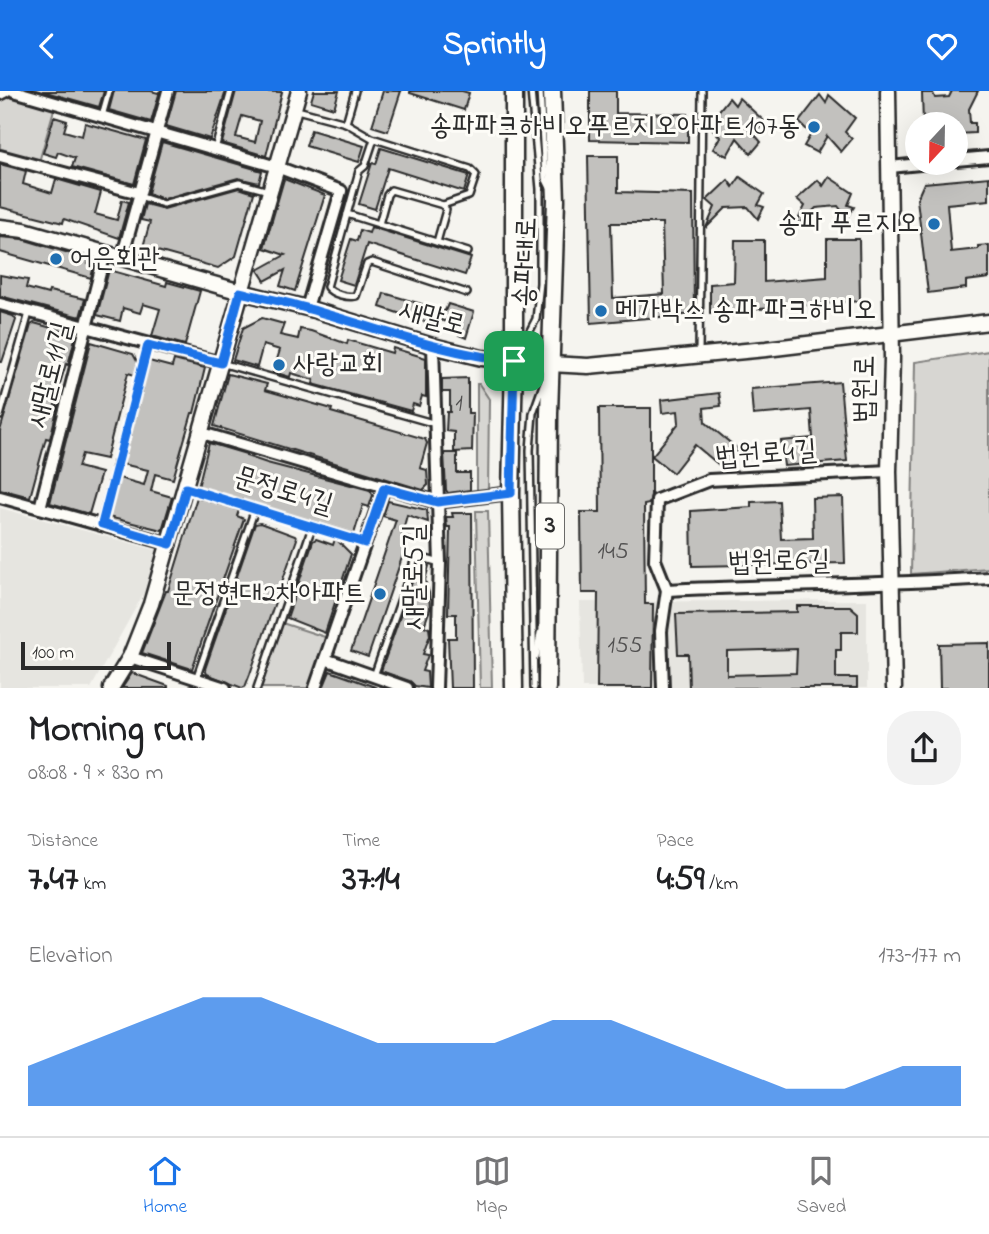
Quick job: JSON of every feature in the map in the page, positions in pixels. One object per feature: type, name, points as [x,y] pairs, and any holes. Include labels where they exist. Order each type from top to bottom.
[{"type":"main road","name":"송파대로","points":[[514,91],[511,493],[514,688]]},
{"type":"main road","name":"송파대로","points":[[547,688],[556,200],[552,91]]},
{"type":"street","points":[[0,94],[6,91]]},
{"type":"street","points":[[14,91],[277,167],[341,191],[307,308]]},
{"type":"street","points":[[122,258],[168,91]]},
{"type":"street","points":[[111,688],[130,657],[151,604],[170,544],[299,91]]},
{"type":"street","name":"법원로","points":[[888,91],[891,333],[889,471],[894,688]]},
{"type":"street","points":[[0,156],[139,195]]},
{"type":"street","points":[[968,159],[989,157]]},
{"type":"street","points":[[890,167],[905,166]]},
{"type":"street","name":"새말로","points":[[0,227],[24,230],[240,292],[307,308],[433,346],[482,358],[551,365],[587,366],[766,349],[989,322]]},
{"type":"street","name":"새말로11길","points":[[40,508],[105,253]]},
{"type":"street","points":[[0,305],[221,363]]},
{"type":"street","name":"새말로5길","points":[[433,346],[440,563],[436,688]]},
{"type":"street","points":[[202,433],[437,502],[511,493]]},
{"type":"street","name":"법원로4길","points":[[667,590],[655,560],[657,500],[709,480],[889,471]]},
{"type":"street","points":[[315,688],[384,488]]},
{"type":"street","points":[[0,497],[170,544]]},
{"type":"street","name":"법원로6길","points":[[667,590],[781,585],[893,585],[989,578]]},
{"type":"street","points":[[663,688],[661,631],[667,590]]},
{"type":"street","points":[[130,657],[225,688]]},
{"type":"street","points":[[325,659],[407,688]]},
{"type":"lane","points":[[102,116],[109,91]]},
{"type":"lane","points":[[215,149],[231,91]]},
{"type":"lane","points":[[346,124],[355,91]]},
{"type":"lane","points":[[514,361],[536,319],[540,283],[540,189],[531,91]]},
{"type":"lane","points":[[540,91],[545,178],[556,200]]},
{"type":"lane","points":[[699,354],[702,91]]},
{"type":"lane","points":[[294,109],[346,124],[374,139],[474,172],[476,176],[469,196],[443,205],[391,190],[387,195],[379,224]]},
{"type":"lane","points":[[374,139],[365,166],[359,171],[327,287],[330,291],[356,296],[367,264],[372,262],[467,293]]},
{"type":"lane","points":[[139,195],[163,204],[239,183],[269,191]]},
{"type":"lane","points":[[437,242],[446,210],[443,205]]},
{"type":"lane","points":[[348,214],[468,252]]},
{"type":"lane","points":[[0,416],[29,313]]},
{"type":"lane","points":[[102,524],[148,345]]},
{"type":"lane","points":[[221,363],[436,424]]},
{"type":"lane","points":[[536,688],[530,559],[530,450],[533,413],[551,365]]},
{"type":"lane","name":"문정로4길","points":[[186,488],[365,543]]},
{"type":"lane","points":[[196,679],[255,509]]},
{"type":"lane","points":[[257,688],[312,527]]},
{"type":"lane","points":[[374,676],[416,556],[440,563]]},
{"type":"lane","points":[[534,668],[549,585]]},
{"type":"shaded area","points":[[9,93],[55,106],[39,162],[0,152],[0,97]]},
{"type":"shaded area","points":[[989,351],[989,568],[911,574],[915,362]]},
{"type":"shaded area","points":[[477,384],[489,399],[488,494],[477,495]]},
{"type":"shaded area","points":[[0,508],[160,551],[154,575],[91,688],[0,688]]},
{"type":"shaded area","points":[[476,511],[488,511],[492,688],[480,688]]},
{"type":"shaded area","points":[[867,600],[867,688],[582,688],[580,602]]},
{"type":"shaded area","points":[[282,623],[328,638],[312,688],[261,688]]},
{"type":"building","points":[[42,91],[104,91],[99,107]]},
{"type":"building","points":[[114,91],[160,91],[151,122],[109,110]]},
{"type":"building","points":[[176,91],[226,91],[210,139],[166,126]]},
{"type":"building","points":[[236,91],[282,92],[266,156],[222,143]],"holes":[[[242,116],[260,121],[255,142],[236,137]]]},
{"type":"building","points":[[314,91],[339,91],[334,108],[311,101]]},
{"type":"building","points":[[383,91],[401,91],[388,131],[372,126]]},
{"type":"building","points":[[410,91],[462,91],[469,93],[464,110]]},
{"type":"building","points":[[590,91],[616,91],[616,113],[688,114],[688,142],[590,140]]},
{"type":"building","points":[[952,91],[978,91],[969,109],[970,123],[975,123],[975,133],[968,133],[968,112],[923,112],[922,93],[933,93],[935,98],[949,97]]},
{"type":"building","name":"송파파크하비오푸르지오아파트107동","points":[[820,95],[826,103],[829,95],[855,118],[845,132],[852,139],[841,152],[827,136],[817,153],[804,146],[811,134],[799,122]]},
{"type":"building","points":[[729,98],[735,105],[739,98],[764,121],[755,135],[761,142],[751,154],[737,138],[727,156],[713,149],[720,137],[708,124]]},
{"type":"building","points":[[54,117],[67,121],[64,131],[82,136],[85,123],[146,140],[134,184],[72,167],[75,158],[58,152],[56,157],[43,153]]},
{"type":"building","points":[[311,130],[364,146],[359,162],[306,146]]},
{"type":"building","points":[[162,142],[262,171],[259,183],[238,178],[163,199],[148,193]]},
{"type":"building","points":[[381,148],[469,175],[464,192],[388,168],[375,209],[359,204],[372,163],[376,164]]},
{"type":"building","points":[[588,156],[618,156],[618,192],[693,194],[694,314],[591,323]],"holes":[[[611,223],[662,223],[664,294],[613,298]]]},
{"type":"building","points":[[0,164],[26,171],[23,184],[52,193],[56,179],[101,192],[95,214],[117,220],[122,200],[129,202],[119,238],[64,219],[63,223],[0,207]]},
{"type":"building","points":[[740,177],[764,194],[758,205],[764,207],[758,219],[748,207],[726,208],[706,228],[715,207],[707,200],[728,180],[733,187]]},
{"type":"building","points":[[829,177],[853,193],[848,205],[854,207],[847,218],[838,206],[816,208],[796,227],[805,206],[797,199],[818,180],[823,186]]},
{"type":"building","name":"송파 푸르지오","points":[[989,177],[989,200],[947,204],[951,252],[989,245],[989,278],[966,281],[966,288],[928,293],[917,199],[924,183]]},
{"type":"building","points":[[284,179],[325,195],[295,291],[280,286],[285,270],[265,281],[258,270],[285,255],[264,248]]},
{"type":"building","points":[[239,188],[254,193],[236,256],[218,268],[143,247],[150,222],[141,220],[145,204],[164,209]]},
{"type":"building","points":[[371,227],[471,258],[465,275],[367,244],[354,285],[338,280],[351,239],[357,241],[360,230],[369,233]]},
{"type":"building","name":"어은회관","points":[[0,237],[22,239],[89,259],[88,264],[94,266],[91,278],[0,252]]},
{"type":"building","points":[[827,239],[859,239],[860,301],[710,313],[710,284],[734,282],[735,240],[764,240],[764,282],[827,277]]},
{"type":"building","points":[[109,270],[166,286],[167,282],[200,291],[185,345],[152,336],[160,309],[143,304],[140,313],[123,308],[120,321],[97,315]]},
{"type":"building","points":[[0,275],[28,280],[26,288],[85,299],[80,317],[0,296]]},
{"type":"building","points":[[384,293],[445,311],[448,304],[474,312],[466,338],[459,335],[462,326],[440,320],[437,326],[380,307]]},
{"type":"building","points":[[0,312],[13,316],[16,320],[2,362],[0,362]]},
{"type":"building","points":[[262,318],[284,324],[280,335],[298,339],[300,329],[347,344],[348,340],[392,353],[393,348],[426,358],[426,397],[422,396],[419,406],[413,404],[411,411],[313,384],[314,380],[291,373],[290,377],[273,372],[280,350],[263,345],[257,367],[233,360],[243,328]]},
{"type":"building","points":[[34,323],[73,334],[75,338],[59,387],[55,405],[58,406],[50,439],[46,438],[30,497],[0,489],[0,431],[31,325]]},
{"type":"building","points":[[91,342],[133,354],[138,363],[135,375],[128,373],[106,459],[82,454],[78,467],[101,473],[89,514],[50,503]]},
{"type":"building","points":[[174,360],[205,368],[173,479],[155,474],[151,491],[172,497],[162,530],[108,517],[119,478],[144,485],[148,470],[122,464],[149,361],[172,367]]},
{"type":"building","points":[[228,374],[267,384],[265,390],[332,409],[331,412],[425,439],[427,443],[420,468],[427,470],[428,485],[423,490],[214,426]]},
{"type":"building","points":[[468,378],[468,413],[473,413],[472,451],[454,452],[454,432],[446,431],[450,392],[442,392],[442,379]]},
{"type":"building","points":[[840,382],[847,461],[784,466],[781,441],[813,438],[811,410],[753,415],[751,389]]},
{"type":"building","points":[[719,393],[721,406],[704,408],[705,422],[739,450],[724,469],[695,445],[673,473],[652,456],[679,423],[678,411],[662,413],[661,400]]},
{"type":"building","points":[[599,408],[651,408],[651,495],[649,504],[644,505],[645,604],[653,604],[652,688],[597,688],[598,593],[582,593],[581,512],[600,512]]},
{"type":"building","points":[[209,443],[267,463],[370,490],[373,495],[369,507],[363,505],[354,534],[198,487]]},
{"type":"building","points":[[444,453],[457,453],[457,473],[470,473],[470,490],[448,493]]},
{"type":"building","points":[[197,497],[239,510],[237,516],[244,519],[192,669],[142,653],[168,591]]},
{"type":"building","points":[[843,497],[845,563],[692,566],[691,511],[751,507],[751,502],[779,501],[781,539],[813,538],[812,498]]},
{"type":"building","name":"문정현대2차아파트","points":[[388,501],[427,510],[428,522],[407,515],[402,534],[409,537],[368,657],[351,651],[396,520],[383,516]]},
{"type":"building","points":[[452,513],[472,513],[473,688],[450,688],[448,638],[456,638],[456,614],[448,614],[450,527],[447,527],[446,517],[453,517]]},
{"type":"building","points":[[260,523],[297,539],[250,674],[245,687],[242,688],[207,674],[205,669],[255,524]]},
{"type":"building","points":[[316,539],[333,545],[335,539],[351,554],[325,633],[287,618],[313,541]]},
{"type":"building","points":[[419,562],[429,566],[425,580],[430,609],[424,626],[429,628],[430,635],[423,654],[428,655],[422,671],[427,672],[428,688],[415,686],[410,681],[381,671]]},
{"type":"building","points":[[797,606],[850,606],[858,613],[858,632],[841,632],[841,650],[836,650],[836,678],[857,678],[857,688],[689,688],[688,654],[678,654],[676,614],[797,612]],"holes":[[[797,649],[796,673],[727,675],[727,651]]]},
{"type":"building","points":[[989,643],[989,688],[940,688],[939,644]]},
{"type":"building","points":[[330,671],[375,687],[323,688]]},
{"type":"building","points":[[132,673],[168,686],[168,688],[122,688]]},
{"type":"place","name":"송파파크하비오푸르지오아파트107동","points":[[814,127]]},
{"type":"place","name":"송파 푸르지오","points":[[934,224]]},
{"type":"place","name":"어은회관","points":[[56,259]]},
{"type":"place","name":"메가박스 송파 파크하비오","points":[[601,311]]},
{"type":"place","name":"사랑교회","points":[[279,365]]},
{"type":"place","name":"문정현대2차아파트","points":[[380,594]]},
{"type":"route","points":[[240,292],[307,308],[433,346],[482,358],[514,361],[511,493],[437,502],[384,488],[365,543],[186,488],[170,544],[102,524],[148,345],[221,363],[240,292]]}]
